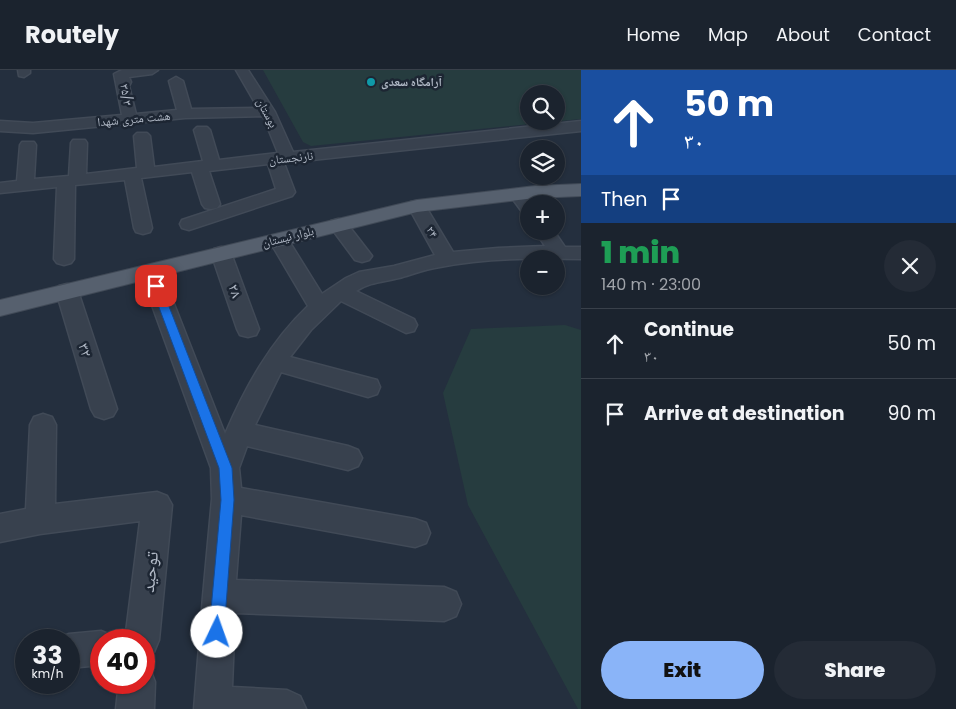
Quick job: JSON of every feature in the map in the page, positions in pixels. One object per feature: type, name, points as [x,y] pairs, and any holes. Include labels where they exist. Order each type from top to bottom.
[{"type":"main road","name":"بلوار نیستان","points":[[19,284],[406,191],[480,181],[581,187]]},
{"type":"main road","name":"بلوار نیستان","points":[[550,195],[581,187]]},
{"type":"main road","name":"بلوار نیستان","points":[[0,308],[417,206],[520,202]]},
{"type":"street","name":"۳۵/۳","points":[[130,120],[121,74],[152,70]]},
{"type":"street","name":"بوستان","points":[[242,70],[268,112],[281,159]]},
{"type":"street","points":[[176,81],[185,114]]},
{"type":"street","points":[[80,108],[84,124]]},
{"type":"street","name":"هشت متری شهدا","points":[[0,126],[33,128],[185,114],[268,112]]},
{"type":"street","points":[[33,128],[40,113]]},
{"type":"street","name":"نارنجستان","points":[[0,188],[581,126]]},
{"type":"street","points":[[202,130],[211,204]]},
{"type":"street","points":[[142,136],[139,173],[143,228]]},
{"type":"street","points":[[64,259],[72,181],[79,143]]},
{"type":"street","points":[[24,186],[28,145]]},
{"type":"street","points":[[189,224],[286,192],[281,159]]},
{"type":"street","name":"۲۴","points":[[417,206],[447,259]]},
{"type":"street","points":[[338,225],[362,256]]},
{"type":"street","points":[[282,245],[320,308]]},
{"type":"street","points":[[565,252],[581,253]]},
{"type":"street","name":"۲۸","points":[[222,253],[248,329]]},
{"type":"street","points":[[225,468],[253,400],[274,361],[320,308],[340,292],[367,277],[447,259],[520,253]]},
{"type":"street","points":[[156,286],[225,468],[227,500],[218,596],[213,707],[287,709]]},
{"type":"street","name":"۳۲","points":[[67,291],[104,409]]},
{"type":"street","points":[[340,292],[406,325]]},
{"type":"street","points":[[274,361],[368,387]]},
{"type":"street","points":[[0,528],[40,520],[43,425]]},
{"type":"street","points":[[240,433],[348,458]]},
{"type":"street","points":[[227,500],[415,533]]},
{"type":"street","name":"توحید","points":[[40,520],[158,505],[143,629]]},
{"type":"street","points":[[218,596],[444,604]]},
{"type":"street","points":[[135,709],[137,694]]},
{"type":"green space","points":[[263,70],[581,70],[581,119],[565,121],[565,85],[520,85],[520,125],[311,146],[303,142]]},
{"type":"green space","points":[[565,325],[581,330],[581,709],[578,709],[468,505],[443,393],[471,329]]},
{"type":"place","name":"آرامگاه سعدی","points":[[371,82]]},
{"type":"route","points":[[156,286],[225,468],[227,500],[218,596],[217,632]]}]
